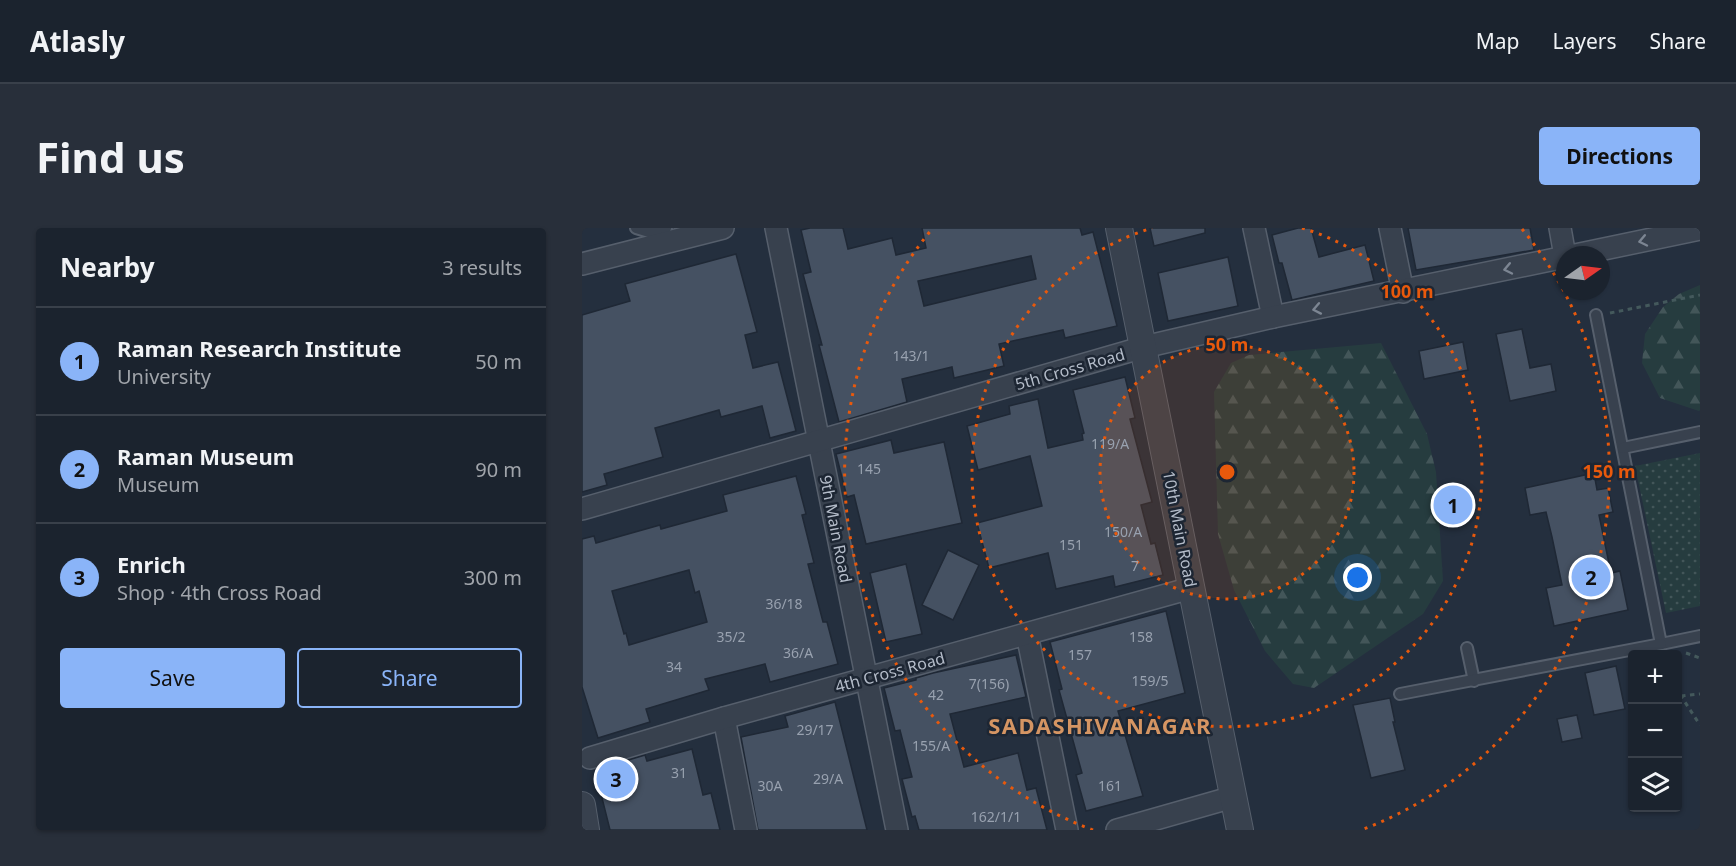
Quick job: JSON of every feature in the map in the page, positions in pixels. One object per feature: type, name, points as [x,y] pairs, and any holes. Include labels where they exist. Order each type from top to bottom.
[{"type":"street","points":[[582,264],[723,228]]},
{"type":"street","name":"9th Main Road","points":[[776,228],[897,830]]},
{"type":"street","name":"10th Main Road","points":[[1119,228],[1240,830]]},
{"type":"street","points":[[1254,228],[1273,317]]},
{"type":"street","points":[[1390,228],[1402,292]]},
{"type":"street","points":[[1560,228],[1563,246]]},
{"type":"street","points":[[1610,247],[1692,229]]},
{"type":"street","name":"5th Cross Road","points":[[582,509],[1144,347],[1273,317],[1402,292],[1556,258]]},
{"type":"street","name":"4th Cross Road","points":[[585,759],[1191,588]]},
{"type":"street","points":[[1027,634],[1067,830]]},
{"type":"street","points":[[724,718],[746,830]]},
{"type":"street","points":[[1117,830],[1233,797]]},
{"type":"street","points":[[582,805],[586,830]]},
{"type":"lane","points":[[636,228],[649,232],[666,228]]},
{"type":"lane","points":[[1596,315],[1661,644]]},
{"type":"lane","points":[[1623,448],[1700,432]]},
{"type":"lane","points":[[1400,694],[1700,636]]},
{"type":"lane","points":[[1467,648],[1474,681]]},
{"type":"path","points":[[1596,315],[1700,295]]},
{"type":"path","points":[[1682,696],[1700,694]]},
{"type":"path","points":[[1682,698],[1700,725]]},
{"type":"green space","points":[[1700,285],[1699,411],[1660,398],[1642,363],[1645,334],[1663,307],[1679,294]]},
{"type":"green space","points":[[1381,343],[1427,434],[1436,472],[1443,581],[1423,614],[1314,688],[1293,684],[1265,651],[1234,590],[1218,534],[1214,392],[1231,363],[1249,355]]},
{"type":"green space","points":[[1700,453],[1700,606],[1666,613],[1635,466]]},
{"type":"building","points":[[843,228],[848,249],[892,238],[896,255],[926,248],[922,228],[1080,228],[1082,235],[1093,232],[1117,326],[1065,338],[1063,330],[999,344],[1004,366],[954,378],[952,367],[902,379],[907,402],[839,422],[803,274],[811,272],[801,230]],"holes":[[[1031,256],[1036,279],[924,306],[918,281]]]},
{"type":"building","points":[[1150,228],[1205,228],[1205,233],[1154,246]]},
{"type":"building","points":[[1298,228],[1311,228],[1319,257],[1365,245],[1374,281],[1292,300],[1272,235]]},
{"type":"building","points":[[1408,228],[1530,228],[1534,250],[1416,270]]},
{"type":"building","points":[[736,254],[757,332],[745,335],[753,368],[778,362],[796,431],[770,438],[762,406],[721,417],[719,410],[655,428],[663,457],[604,474],[607,485],[582,492],[582,315],[630,301],[625,284]]},
{"type":"building","points":[[1228,257],[1238,306],[1168,321],[1158,273]]},
{"type":"building","points":[[1522,329],[1530,368],[1551,364],[1556,391],[1510,401],[1496,334]]},
{"type":"building","points":[[1463,342],[1468,370],[1424,379],[1419,351]]},
{"type":"building","points":[[1125,377],[1135,418],[1130,419],[1152,502],[1141,505],[1151,544],[1155,543],[1163,575],[1115,587],[1113,576],[1056,589],[1048,553],[989,568],[977,523],[1042,506],[1030,456],[978,470],[967,426],[1010,414],[1009,406],[1038,399],[1048,448],[1083,440],[1082,434],[1084,433],[1073,390]]},
{"type":"building","points":[[891,440],[894,453],[944,442],[962,523],[866,544],[854,495],[847,497],[836,454]]},
{"type":"building","points":[[1594,473],[1597,490],[1608,488],[1613,512],[1599,515],[1611,573],[1620,571],[1628,610],[1554,626],[1546,588],[1562,585],[1552,537],[1546,512],[1530,515],[1525,488]]},
{"type":"building","points":[[796,476],[806,514],[802,515],[814,563],[808,564],[823,622],[827,622],[838,664],[770,682],[765,664],[705,679],[709,690],[646,709],[650,722],[598,738],[582,687],[582,539],[594,536],[596,543],[660,525],[661,529],[727,511],[723,495]],"holes":[[[689,570],[695,593],[699,591],[707,622],[629,645],[612,591]]]},
{"type":"building","points":[[948,550],[979,565],[953,620],[922,605]]},
{"type":"building","points":[[906,564],[922,634],[886,642],[870,573]]},
{"type":"building","points":[[1166,611],[1185,693],[1118,711],[1143,796],[1086,811],[1076,775],[1082,773],[1059,690],[1062,689],[1050,642]]},
{"type":"building","points":[[1016,655],[1026,697],[950,714],[964,767],[1018,753],[1027,790],[1036,788],[1047,830],[919,830],[915,816],[912,817],[902,779],[912,777],[900,730],[895,731],[884,688],[933,673]]},
{"type":"building","points":[[1616,666],[1625,709],[1594,715],[1585,673]]},
{"type":"building","points":[[1390,698],[1395,722],[1393,722],[1405,770],[1371,778],[1353,705]]},
{"type":"building","points":[[835,702],[867,830],[758,830],[741,737],[788,727],[785,716]]},
{"type":"building","points":[[1577,715],[1582,738],[1562,742],[1557,719]]},
{"type":"building","points":[[692,749],[703,795],[711,793],[720,830],[610,830],[595,770],[645,755],[647,761]]},
{"type":"place","name":"Raman Research Institute","points":[[1453,505]]},
{"type":"place","name":"Raman Museum","points":[[1591,577]]},
{"type":"place","name":"Enrich","points":[[616,779]]},
{"type":"district","name":"SADASHIVANAGAR","points":[[1100,725]]}]
